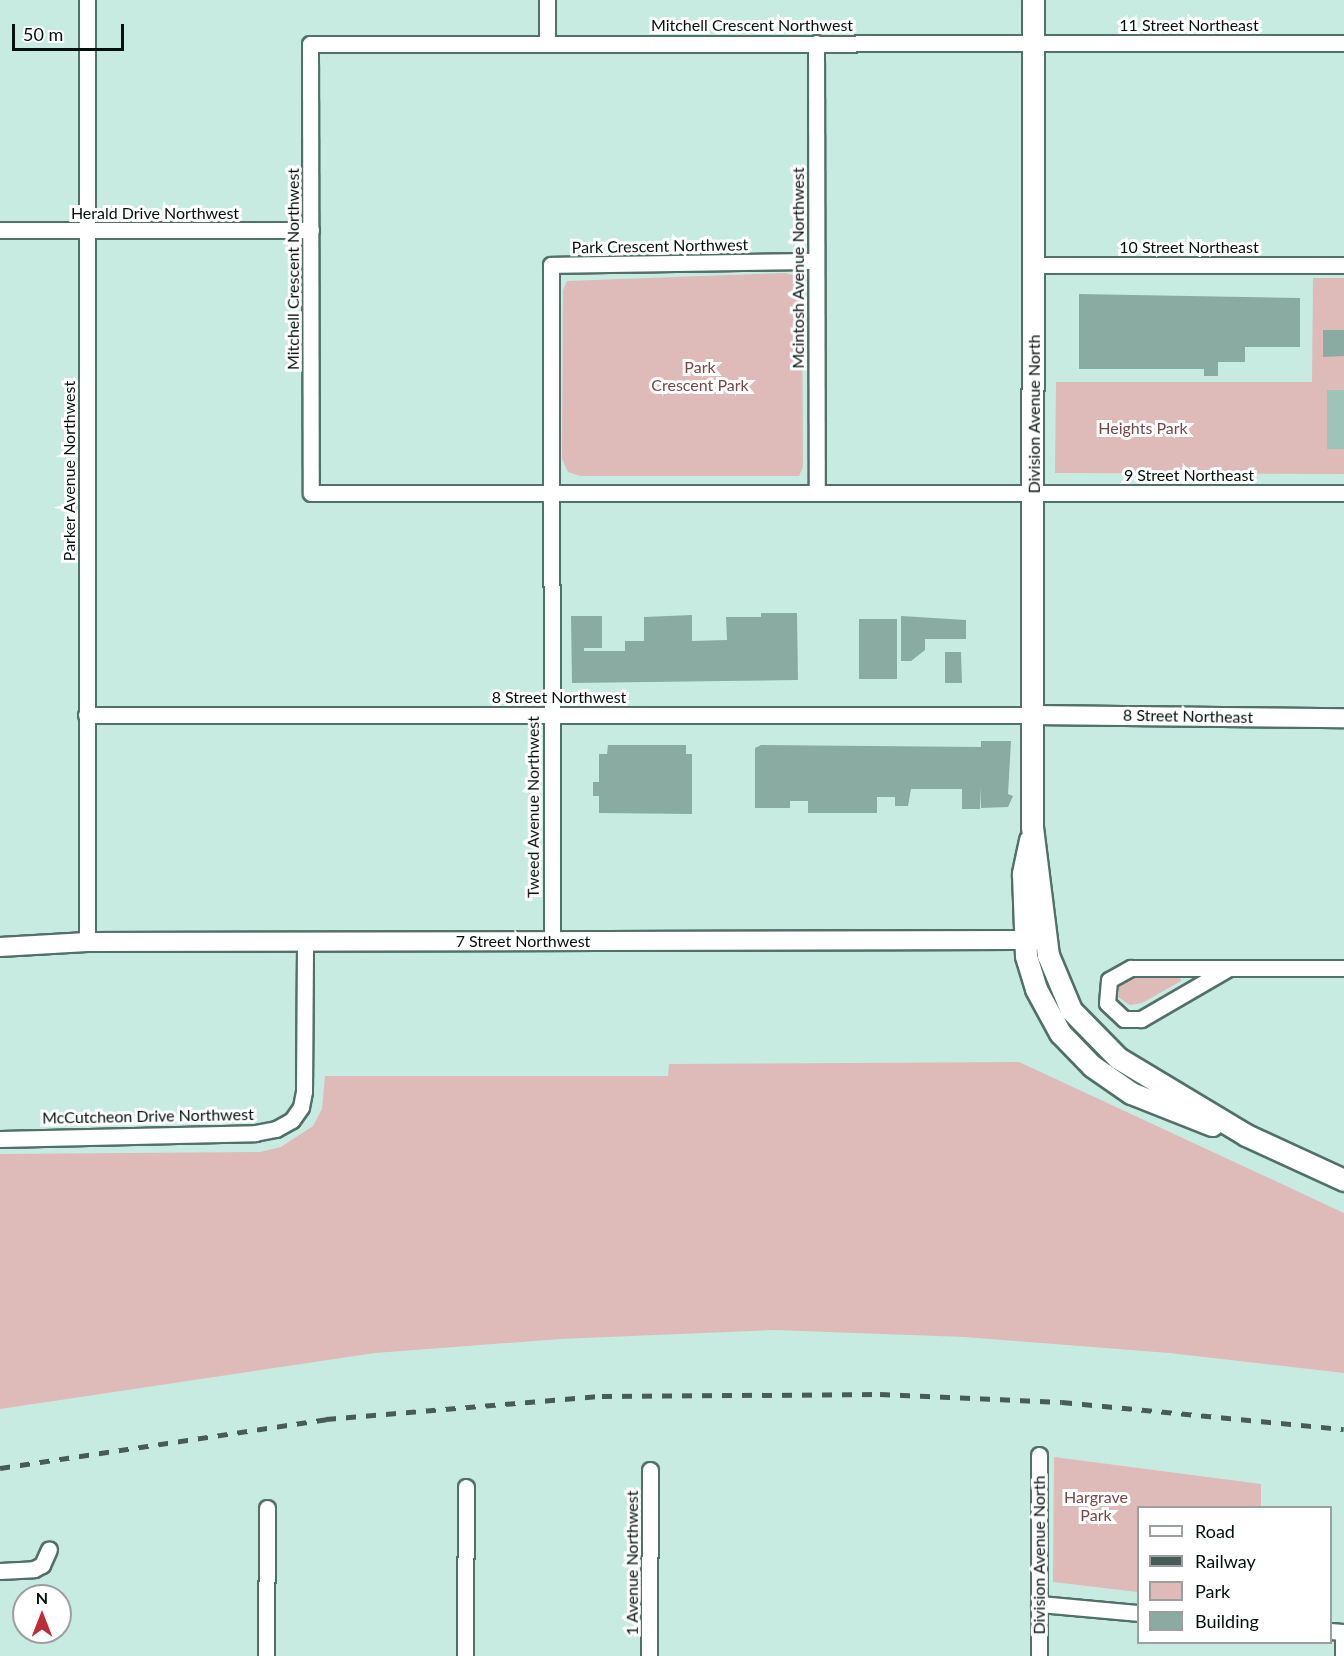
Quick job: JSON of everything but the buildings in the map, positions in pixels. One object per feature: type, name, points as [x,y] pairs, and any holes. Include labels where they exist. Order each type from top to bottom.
[{"type":"main road","name":"Division Avenue North","points":[[1034,0],[1035,493],[1032,828],[1023,874],[1035,940],[1036,989],[1060,1033],[1110,1079],[1154,1106],[1246,1135]]},
{"type":"main road","name":"Division Avenue North","points":[[1035,940],[1082,1024],[1118,1058],[1246,1135]]},
{"type":"main road","points":[[1246,1135],[1344,1180]]},
{"type":"street","name":"Parker Avenue Northwest","points":[[87,0],[87,942]]},
{"type":"street","points":[[547,0],[547,44]]},
{"type":"street","name":"Mcintosh Avenue Northwest","points":[[816,43],[817,493]]},
{"type":"street","name":"Mitchell Crescent Northwest","points":[[1033,43],[310,44],[311,493],[1035,493]]},
{"type":"street","name":"11 Street Northeast","points":[[1033,43],[1344,43]]},
{"type":"street","name":"Herald Drive Northwest","points":[[0,230],[311,230]]},
{"type":"street","name":"Park Crescent Northwest","points":[[550,493],[551,265],[816,261]]},
{"type":"street","name":"10 Street Northeast","points":[[1033,265],[1344,265]]},
{"type":"street","name":"Tweed Avenue Northwest","points":[[550,493],[552,941]]},
{"type":"street","name":"9 Street Northeast","points":[[1035,493],[1344,493]]},
{"type":"street","name":"8 Street Northwest","points":[[86,715],[1032,715]]},
{"type":"street","name":"8 Street Northeast","points":[[1032,715],[1344,718]]},
{"type":"street","name":"7 Street Northwest","points":[[0,947],[87,942],[1035,940]]},
{"type":"street","name":"McCutcheon Drive Northwest","points":[[0,1139],[255,1133],[276,1129],[292,1120],[300,1107],[304,1091],[306,941]]},
{"type":"street","points":[[1229,968],[1141,1019],[1124,1019],[1107,1003],[1109,980],[1122,969],[1229,968],[1344,968]]},
{"type":"street","name":"Division Avenue North","points":[[1039,1455],[1039,1656]]},
{"type":"street","name":"1 Avenue Northwest","points":[[649,1656],[650,1470]]},
{"type":"street","points":[[465,1656],[466,1487]]},
{"type":"street","points":[[266,1656],[267,1508]]},
{"type":"street","points":[[0,1571],[34,1569],[42,1565],[49,1549]]},
{"type":"street","points":[[1039,1604],[1137,1613]]},
{"type":"street","points":[[1337,1631],[1343,1656]]},
{"type":"green space","name":"Park Crescent Park","points":[[785,273],[797,276],[802,286],[803,467],[799,476],[580,476],[568,472],[562,459],[563,290],[567,281]]},
{"type":"green space","name":"Heights Park","points":[[1313,278],[1344,278],[1344,474],[1055,473],[1056,382],[1312,382]]},
{"type":"green space","points":[[1180,975],[1181,981],[1142,1003],[1130,1005],[1118,997],[1119,983],[1131,976]]},
{"type":"green space","points":[[1019,1062],[1344,1213],[1344,1373],[1169,1353],[964,1337],[774,1330],[560,1339],[375,1353],[0,1409],[0,1154],[260,1152],[281,1147],[313,1126],[322,1109],[325,1076],[668,1076],[669,1064]]},
{"type":"green space","name":"Hargrave Park","points":[[1054,1457],[1261,1484],[1261,1506],[1137,1506],[1137,1592],[1053,1582]]},
{"type":"water","points":[[1327,390],[1344,390],[1344,449],[1327,449]]},
{"type":"railway","points":[[0,1468],[326,1419],[602,1396],[880,1394],[1062,1402],[1344,1429]]}]
